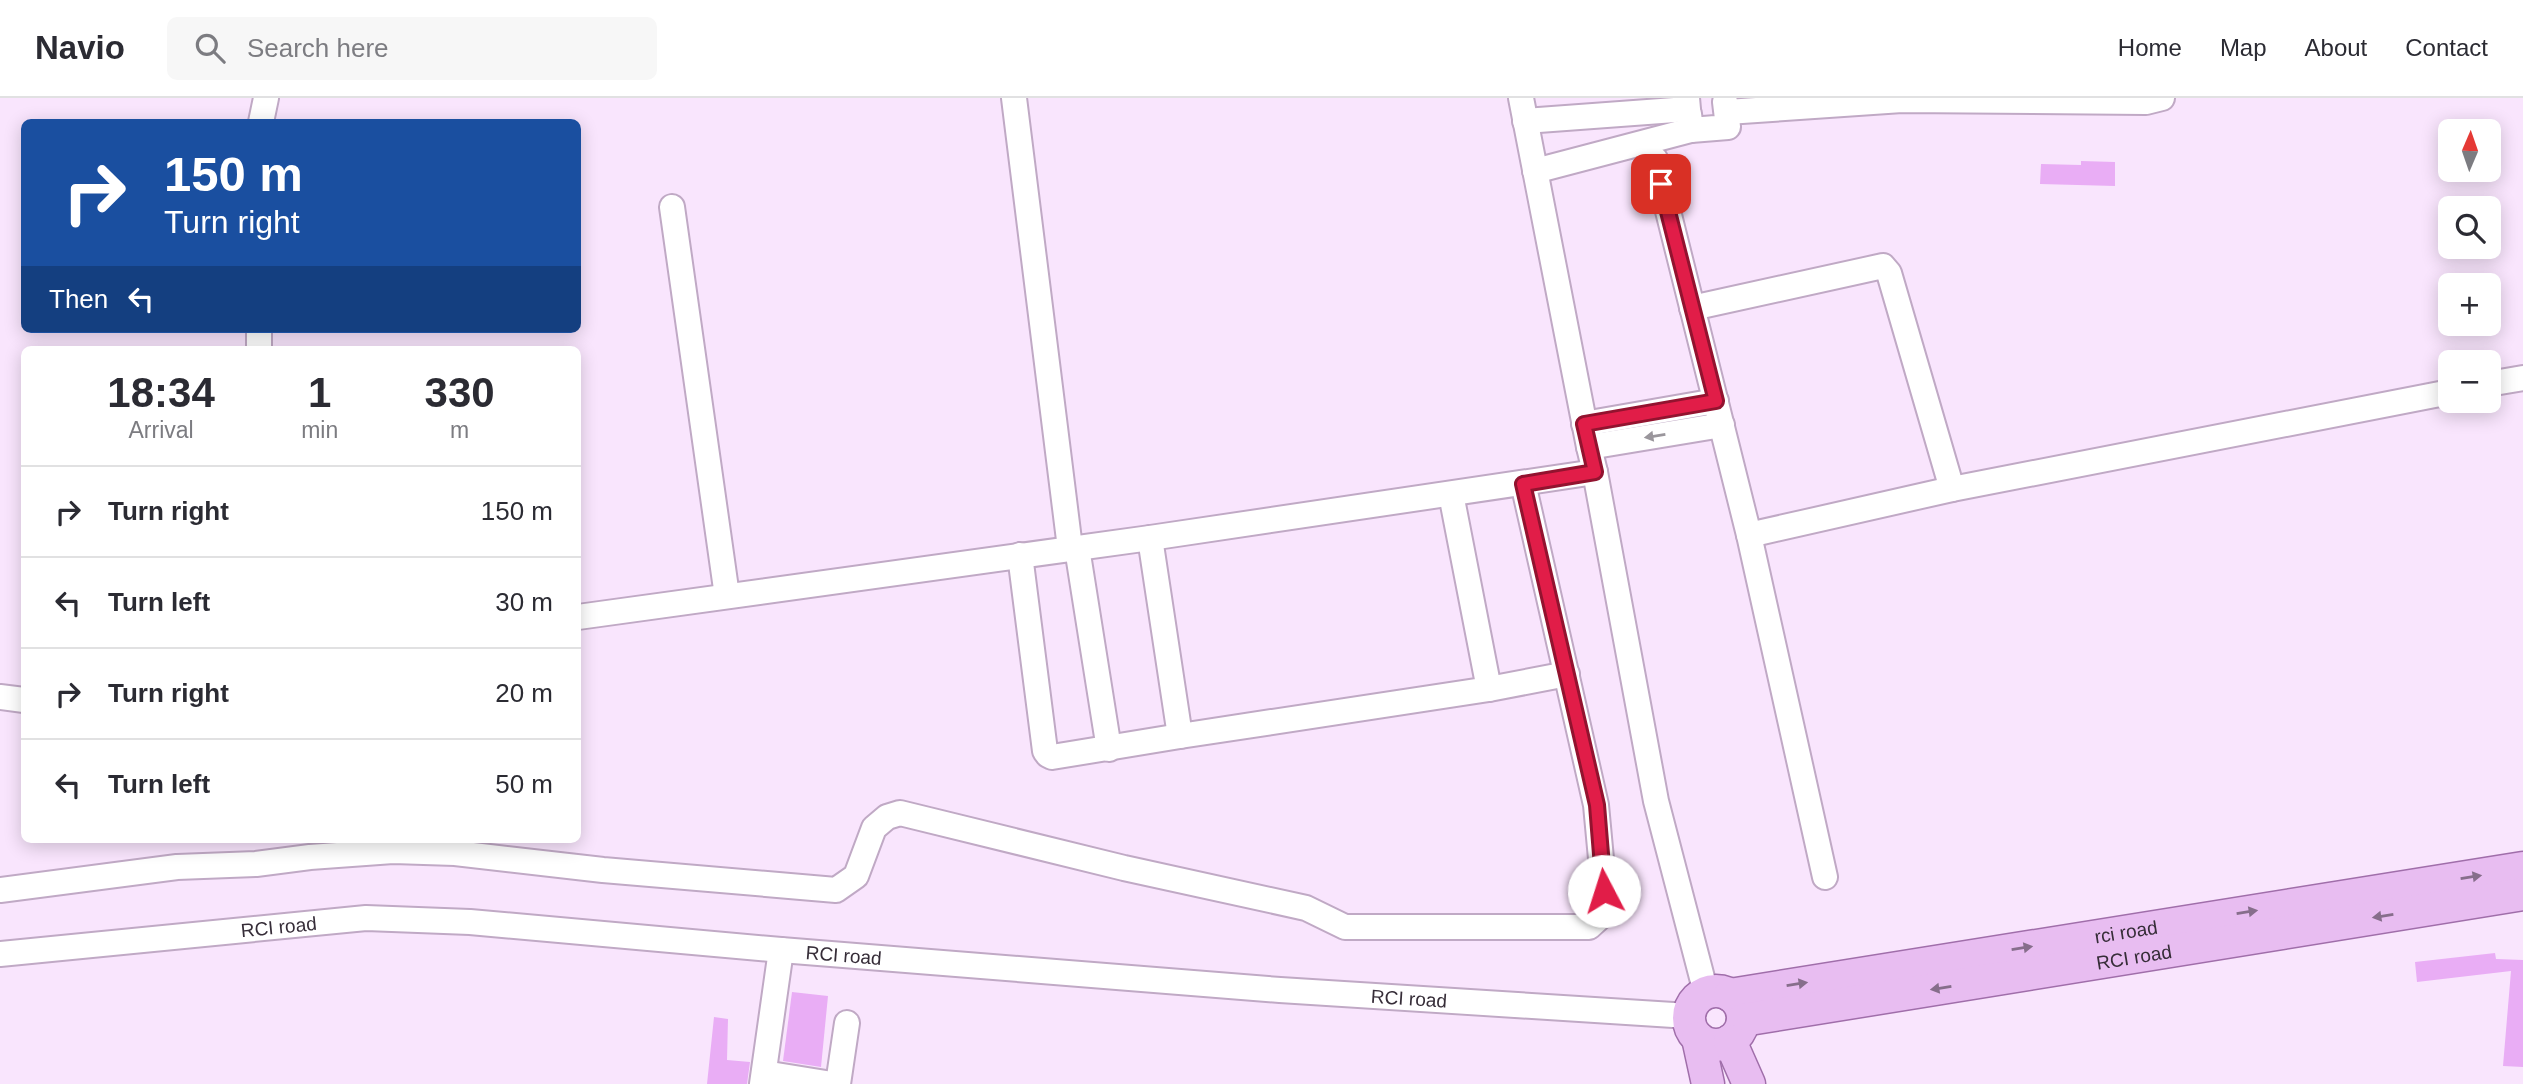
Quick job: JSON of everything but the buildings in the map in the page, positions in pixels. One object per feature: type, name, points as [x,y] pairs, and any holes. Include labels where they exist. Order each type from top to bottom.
[{"type":"main road","name":"rci road","points":[[1716,1017],[2523,868]]},
{"type":"main road","name":"RCI road","points":[[1716,1017],[2523,894]]},
{"type":"main road","points":[[1708,1084],[1716,1017]]},
{"type":"main road","points":[[1716,1017],[1749,1084]]},
{"type":"street","points":[[262,119],[266,98]]},
{"type":"street","points":[[1014,98],[1073,548],[1110,749]]},
{"type":"street","points":[[1716,1017],[1656,801],[1595,472],[1523,109],[1689,113],[1728,127],[1726,105],[1902,99],[2146,102],[2162,98]]},
{"type":"street","points":[[1535,171],[1689,113]]},
{"type":"street","points":[[1655,159],[1749,535],[1825,877]]},
{"type":"street","points":[[672,207],[727,596]]},
{"type":"street","points":[[1692,308],[1883,267],[1889,272],[1952,489]]},
{"type":"street","points":[[2501,382],[2523,378]]},
{"type":"street","points":[[1749,535],[1952,489],[2438,394]]},
{"type":"street","points":[[1586,436],[1716,401]]},
{"type":"street","points":[[1586,436],[1722,425]]},
{"type":"street","points":[[581,617],[1150,538],[1595,472]]},
{"type":"street","points":[[0,890],[177,867],[256,864],[393,851],[456,853],[603,870],[836,890],[856,876],[874,828],[887,817],[900,813],[1124,868],[1306,908],[1345,927],[1589,927],[1600,916],[1604,891],[1597,805],[1523,484]]},
{"type":"street","points":[[1451,494],[1489,689]]},
{"type":"street","points":[[1150,538],[1180,736]]},
{"type":"street","points":[[1020,555],[1045,751],[1052,757],[1489,689],[1567,674]]},
{"type":"street","points":[[0,697],[21,700]]},
{"type":"street","name":"RCI road","points":[[0,954],[366,918],[470,922],[1280,990],[1716,1017]]},
{"type":"street","points":[[781,950],[763,1079],[832,1084]]},
{"type":"street","points":[[838,1084],[847,1023]]},
{"type":"route","points":[[1604,891],[1597,805],[1523,484],[1595,472],[1584,424],[1716,401],[1661,184]]}]
